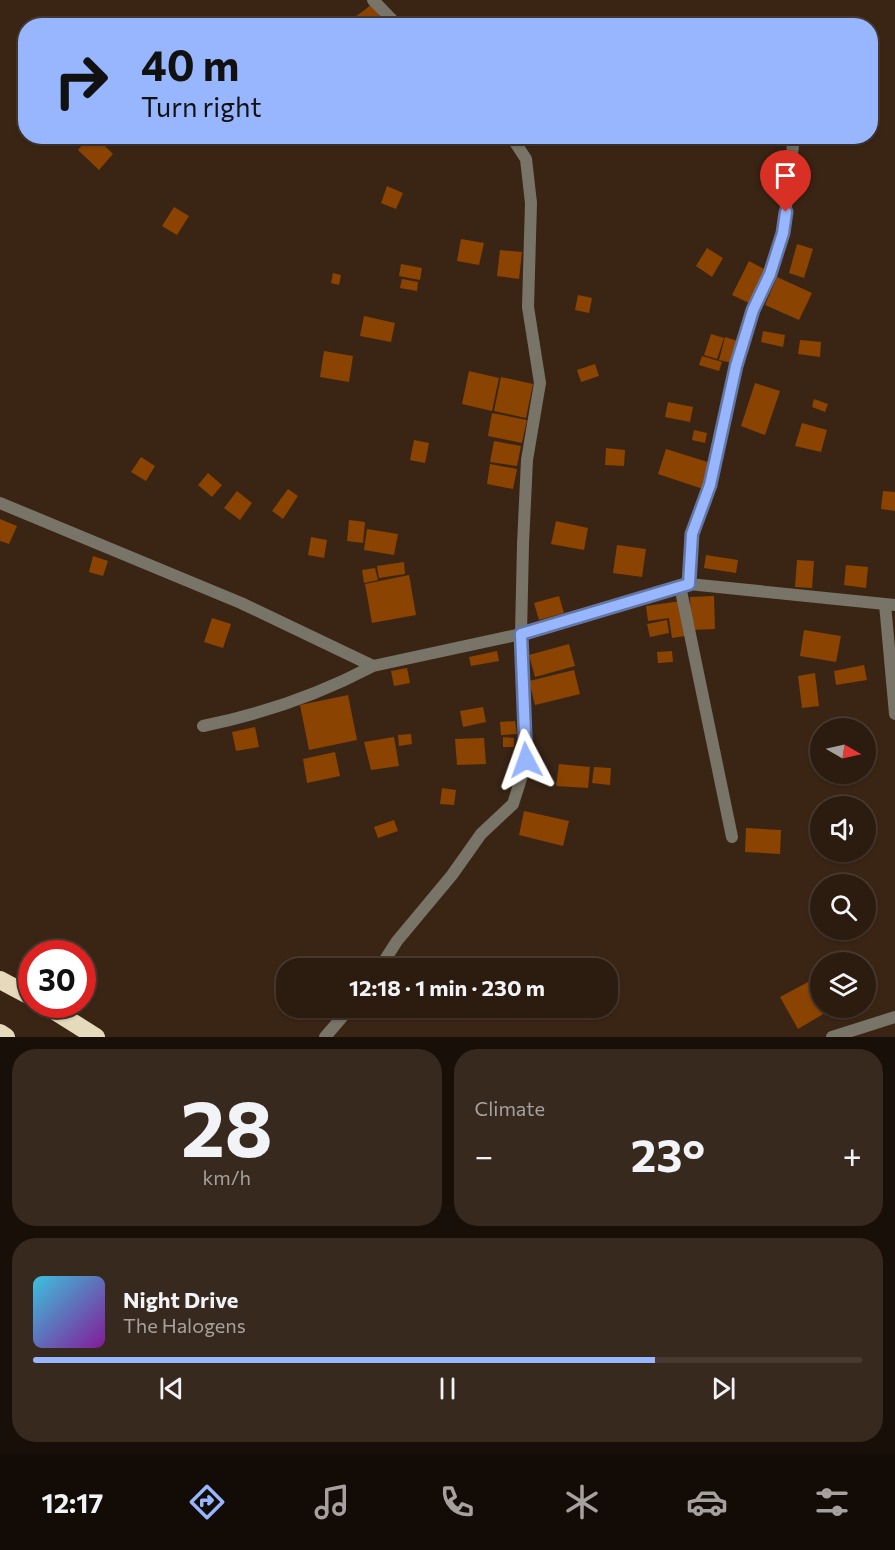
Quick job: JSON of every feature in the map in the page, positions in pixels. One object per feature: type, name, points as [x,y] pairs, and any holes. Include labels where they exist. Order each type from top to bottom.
[{"type":"highway","points":[[0,980],[18,989]]},
{"type":"highway","points":[[66,1018],[96,1037]]},
{"type":"highway","points":[[0,1033],[6,1037]]},
{"type":"street","points":[[373,0],[390,18]]},
{"type":"street","points":[[386,958],[397,941],[452,875],[481,834],[513,804],[526,760],[521,634],[527,460],[540,383],[528,307],[531,203],[526,159],[516,144]]},
{"type":"street","points":[[732,837],[685,585],[692,534],[710,485],[736,366],[753,310],[770,274],[783,233],[793,144]]},
{"type":"street","points":[[0,503],[241,603],[373,666]]},
{"type":"street","points":[[203,726],[250,717],[341,683],[373,666],[521,634],[685,585],[890,605],[895,714]]},
{"type":"street","points":[[832,1037],[895,1017]]},
{"type":"street","points":[[325,1037],[341,1018]]},
{"type":"building","points":[[371,5],[381,18],[356,18]]},
{"type":"building","points":[[83,144],[103,144],[113,154],[99,170],[78,150]]},
{"type":"building","points":[[387,186],[403,193],[396,209],[381,203]]},
{"type":"building","points":[[174,207],[189,216],[177,235],[162,226]]},
{"type":"building","points":[[461,239],[484,243],[479,265],[457,261]]},
{"type":"building","points":[[797,244],[813,249],[804,278],[789,273]]},
{"type":"building","points":[[707,248],[723,258],[712,277],[696,266]]},
{"type":"building","points":[[500,250],[522,252],[519,279],[497,276]]},
{"type":"building","points":[[749,261],[768,271],[751,304],[732,295]]},
{"type":"building","points":[[401,264],[422,268],[420,280],[399,276]]},
{"type":"building","points":[[333,273],[341,275],[339,285],[331,283]]},
{"type":"building","points":[[777,277],[812,293],[799,320],[765,305]]},
{"type":"building","points":[[402,279],[418,282],[417,291],[400,288]]},
{"type":"building","points":[[578,295],[592,298],[589,313],[575,310]]},
{"type":"building","points":[[364,316],[395,323],[391,342],[360,336]]},
{"type":"building","points":[[763,331],[785,335],[783,347],[761,342]]},
{"type":"building","points":[[711,334],[724,338],[717,359],[704,355]]},
{"type":"building","points":[[725,337],[738,341],[732,363],[719,360]]},
{"type":"building","points":[[800,340],[821,342],[820,357],[798,354]]},
{"type":"building","points":[[324,351],[353,356],[349,382],[320,377]]},
{"type":"building","points":[[702,356],[722,362],[719,371],[699,365]]},
{"type":"building","points":[[595,364],[599,376],[581,382],[577,370]]},
{"type":"building","points":[[469,371],[499,378],[492,411],[462,404]]},
{"type":"building","points":[[501,377],[533,384],[526,418],[494,411]]},
{"type":"building","points":[[755,383],[780,391],[765,435],[741,426]]},
{"type":"building","points":[[814,399],[828,404],[825,412],[812,407]]},
{"type":"building","points":[[668,402],[693,407],[690,422],[665,417]]},
{"type":"building","points":[[492,413],[527,420],[522,443],[488,436]]},
{"type":"building","points":[[802,423],[827,430],[821,452],[795,446]]},
{"type":"building","points":[[694,430],[707,433],[705,443],[692,440]]},
{"type":"building","points":[[414,440],[429,443],[425,463],[410,460]]},
{"type":"building","points":[[494,441],[521,446],[517,466],[490,462]]},
{"type":"building","points":[[606,448],[625,450],[624,466],[605,465]]},
{"type":"building","points":[[666,449],[711,463],[703,489],[658,474]]},
{"type":"building","points":[[141,457],[155,466],[146,481],[131,472]]},
{"type":"building","points":[[490,464],[517,469],[513,489],[487,484]]},
{"type":"building","points":[[208,473],[222,485],[212,497],[198,485]]},
{"type":"building","points":[[288,489],[298,496],[283,519],[272,511]]},
{"type":"building","points":[[237,491],[252,503],[240,520],[224,508]]},
{"type":"building","points":[[883,491],[895,492],[895,511],[881,509]]},
{"type":"building","points":[[0,519],[17,526],[9,544],[0,541]]},
{"type":"building","points":[[349,520],[365,522],[363,543],[347,541]]},
{"type":"building","points":[[556,521],[588,528],[584,550],[551,544]]},
{"type":"building","points":[[367,529],[398,534],[394,555],[364,550]]},
{"type":"building","points":[[311,537],[327,540],[324,558],[308,555]]},
{"type":"building","points":[[617,545],[646,549],[642,577],[613,573]]},
{"type":"building","points":[[706,555],[738,560],[736,573],[704,568]]},
{"type":"building","points":[[93,556],[108,561],[103,576],[89,572]]},
{"type":"building","points":[[797,560],[814,561],[812,588],[795,587]]},
{"type":"building","points":[[404,562],[405,574],[379,578],[377,566]]},
{"type":"building","points":[[846,565],[868,567],[866,588],[844,585]]},
{"type":"building","points":[[375,568],[378,580],[364,583],[362,570]]},
{"type":"building","points":[[409,575],[416,615],[372,623],[365,584]]},
{"type":"building","points":[[559,596],[564,613],[539,620],[534,603]]},
{"type":"building","points":[[714,596],[715,629],[691,630],[690,597]]},
{"type":"building","points":[[681,601],[685,636],[672,638],[669,618],[648,621],[646,606]]},
{"type":"building","points":[[212,618],[231,624],[223,648],[204,642]]},
{"type":"building","points":[[667,620],[669,633],[650,637],[647,624]]},
{"type":"building","points":[[804,630],[841,636],[836,662],[800,656]]},
{"type":"building","points":[[569,644],[575,666],[535,677],[529,655]]},
{"type":"building","points":[[497,651],[499,661],[471,666],[469,657]]},
{"type":"building","points":[[672,651],[673,662],[658,663],[657,652]]},
{"type":"building","points":[[864,665],[867,680],[836,685],[834,671]]},
{"type":"building","points":[[407,668],[410,683],[394,686],[391,671]]},
{"type":"building","points":[[574,670],[580,694],[535,705],[529,681]]},
{"type":"building","points":[[815,673],[819,706],[802,708],[798,676]]},
{"type":"building","points":[[348,695],[357,740],[309,750],[300,705]]},
{"type":"building","points":[[483,707],[486,722],[463,727],[460,711]]},
{"type":"building","points":[[515,721],[517,734],[501,735],[500,722]]},
{"type":"building","points":[[255,727],[259,747],[236,751],[232,732]]},
{"type":"building","points":[[411,734],[412,744],[399,746],[398,735]]},
{"type":"building","points":[[394,737],[399,766],[371,770],[364,742]]},
{"type":"building","points":[[503,737],[514,738],[514,747],[503,747]]},
{"type":"building","points":[[484,738],[486,764],[457,765],[455,739]]},
{"type":"building","points":[[335,752],[340,776],[307,783],[303,759]]},
{"type":"building","points":[[559,764],[590,767],[588,788],[556,786]]},
{"type":"building","points":[[594,767],[611,768],[610,785],[592,783]]},
{"type":"building","points":[[442,788],[456,790],[454,805],[440,804]]},
{"type":"building","points":[[524,811],[569,821],[563,846],[519,835]]},
{"type":"building","points":[[394,820],[398,831],[378,838],[374,827]]},
{"type":"building","points":[[746,828],[781,830],[780,854],[745,852]]},
{"type":"building","points":[[808,982],[810,1018],[817,1018],[798,1029],[780,997]]},
{"type":"route","points":[[526,760],[521,634],[689,584],[692,534],[710,485],[736,366],[753,310],[770,274],[783,233],[786,212]]}]
